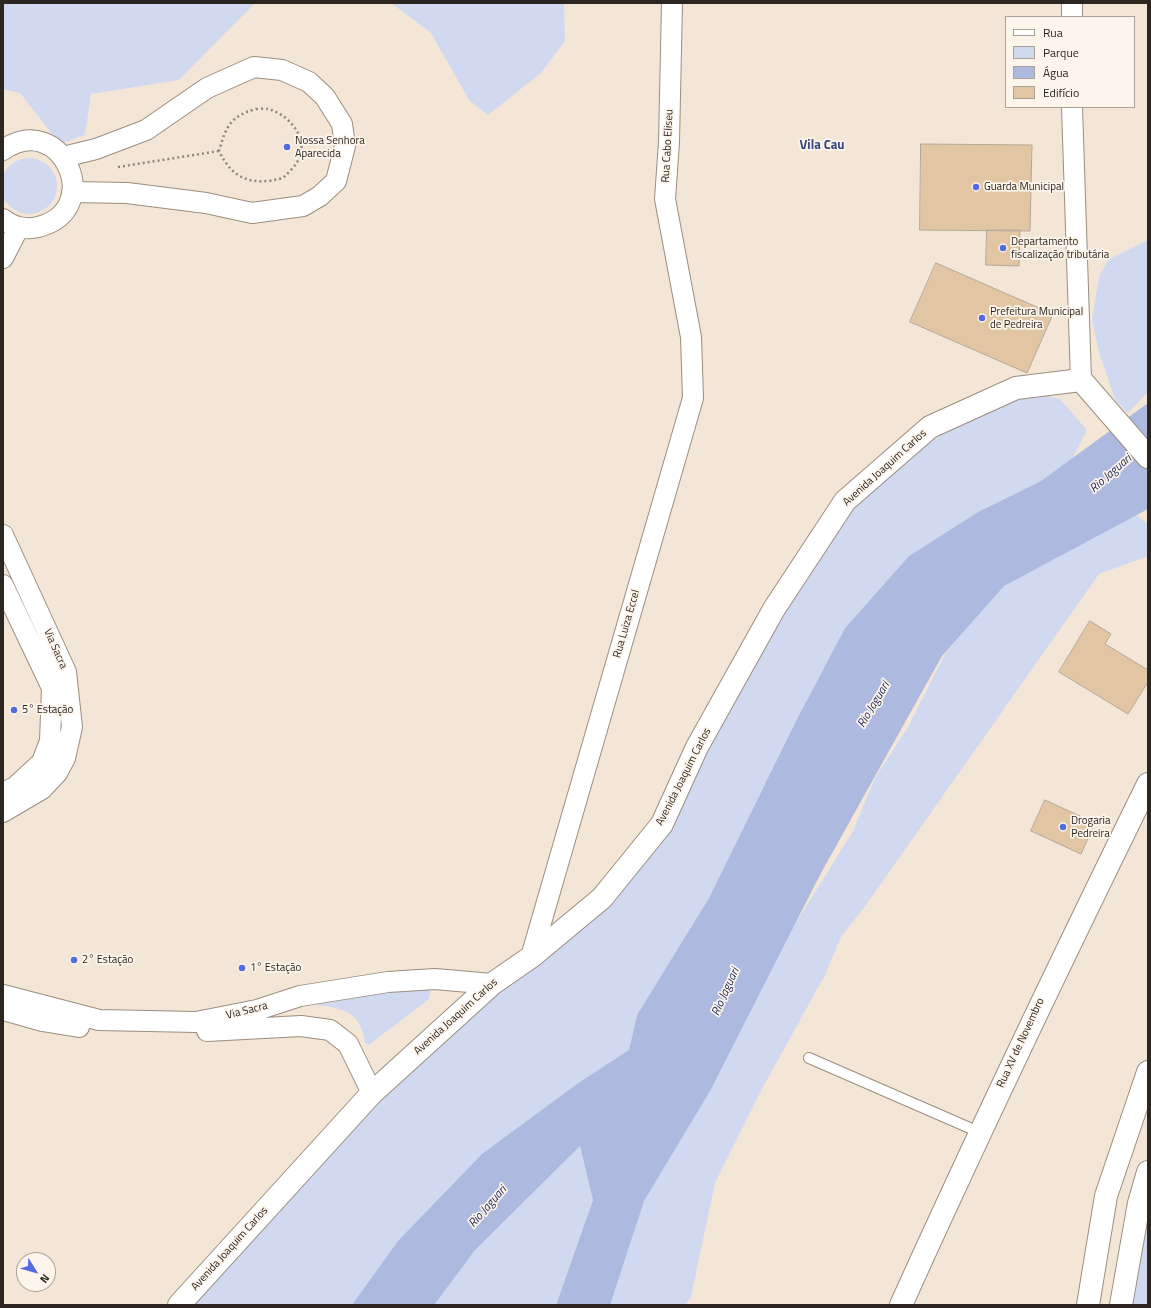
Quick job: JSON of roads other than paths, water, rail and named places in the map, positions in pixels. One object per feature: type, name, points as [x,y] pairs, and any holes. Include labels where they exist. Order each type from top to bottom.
[{"type":"street","name":"Rua Cabo Eliseu","points":[[672,3],[669,142],[665,199],[681,287]]},
{"type":"street","points":[[1072,3],[1072,16]]},
{"type":"street","points":[[64,157],[96,149],[146,130],[208,88],[254,67],[282,70],[309,82],[325,97],[342,124],[345,146],[336,181],[320,196],[303,206],[252,213],[206,203],[127,193],[72,192]]},
{"type":"street","points":[[1072,108],[1081,380],[1148,457]]},
{"type":"street","points":[[3,149],[16,142],[29,140],[48,145],[64,157],[70,166],[73,178],[72,192],[68,206],[58,217],[47,225],[33,228],[8,223],[3,258]]},
{"type":"street","name":"Rua Luiza Eccel","points":[[532,957],[693,398],[691,337],[681,287]]},
{"type":"street","name":"Avenida Joaquim Carlos","points":[[178,1305],[372,1093],[492,984],[532,957],[602,898],[662,824],[697,747],[774,609],[845,500],[930,427],[1016,388],[1081,380]]},
{"type":"street","name":"Via Sacra","points":[[3,535],[66,672],[72,728],[66,758],[3,793]]},
{"type":"street","name":"Via Sacra","points":[[3,586],[52,688],[50,768],[42,789],[3,812]]},
{"type":"street","name":"Rua XV de Novembro","points":[[901,1305],[979,1132],[1062,958],[1148,784]]},
{"type":"street","name":"Via Sacra","points":[[3,995],[99,1020],[196,1022],[210,1025],[300,996],[388,982],[435,979],[492,984]]},
{"type":"street","name":"Via Sacra","points":[[3,1010],[42,1021],[98,1030],[210,1025],[301,1026],[330,1030],[348,1044],[372,1093]]},
{"type":"street","points":[[1088,1305],[1106,1196],[1148,1072]]},
{"type":"street","points":[[1121,1305],[1139,1203],[1148,1172]]},
{"type":"lane","points":[[809,1058],[979,1132]]},
{"type":"water","name":"Rio Jaguari","points":[[1148,403],[1148,509],[1004,586],[942,656],[821,873],[710,1091],[644,1201],[610,1305],[556,1305],[593,1200],[580,1146],[475,1250],[434,1305],[352,1305],[398,1241],[482,1154],[577,1084],[629,1050],[637,1015],[709,898],[796,721],[845,628],[909,556],[978,512],[1041,481]]},
{"type":"place","name":"Nossa Senhora Aparecida","points":[[287,147]]},
{"type":"place","name":"Guarda Municipal","points":[[976,187]]},
{"type":"place","name":"Departamento fiscalização tributária","points":[[1003,248]]},
{"type":"place","name":"Prefeitura Municipal de Pedreira","points":[[982,318]]},
{"type":"place","name":"5° Estação","points":[[14,710]]},
{"type":"place","name":"Drogaria Pedreira","points":[[1063,827]]},
{"type":"place","name":"2° Estação","points":[[74,960]]},
{"type":"place","name":"1° Estação","points":[[242,968]]},
{"type":"district","name":"Vila Cau","points":[[822,146]]}]
